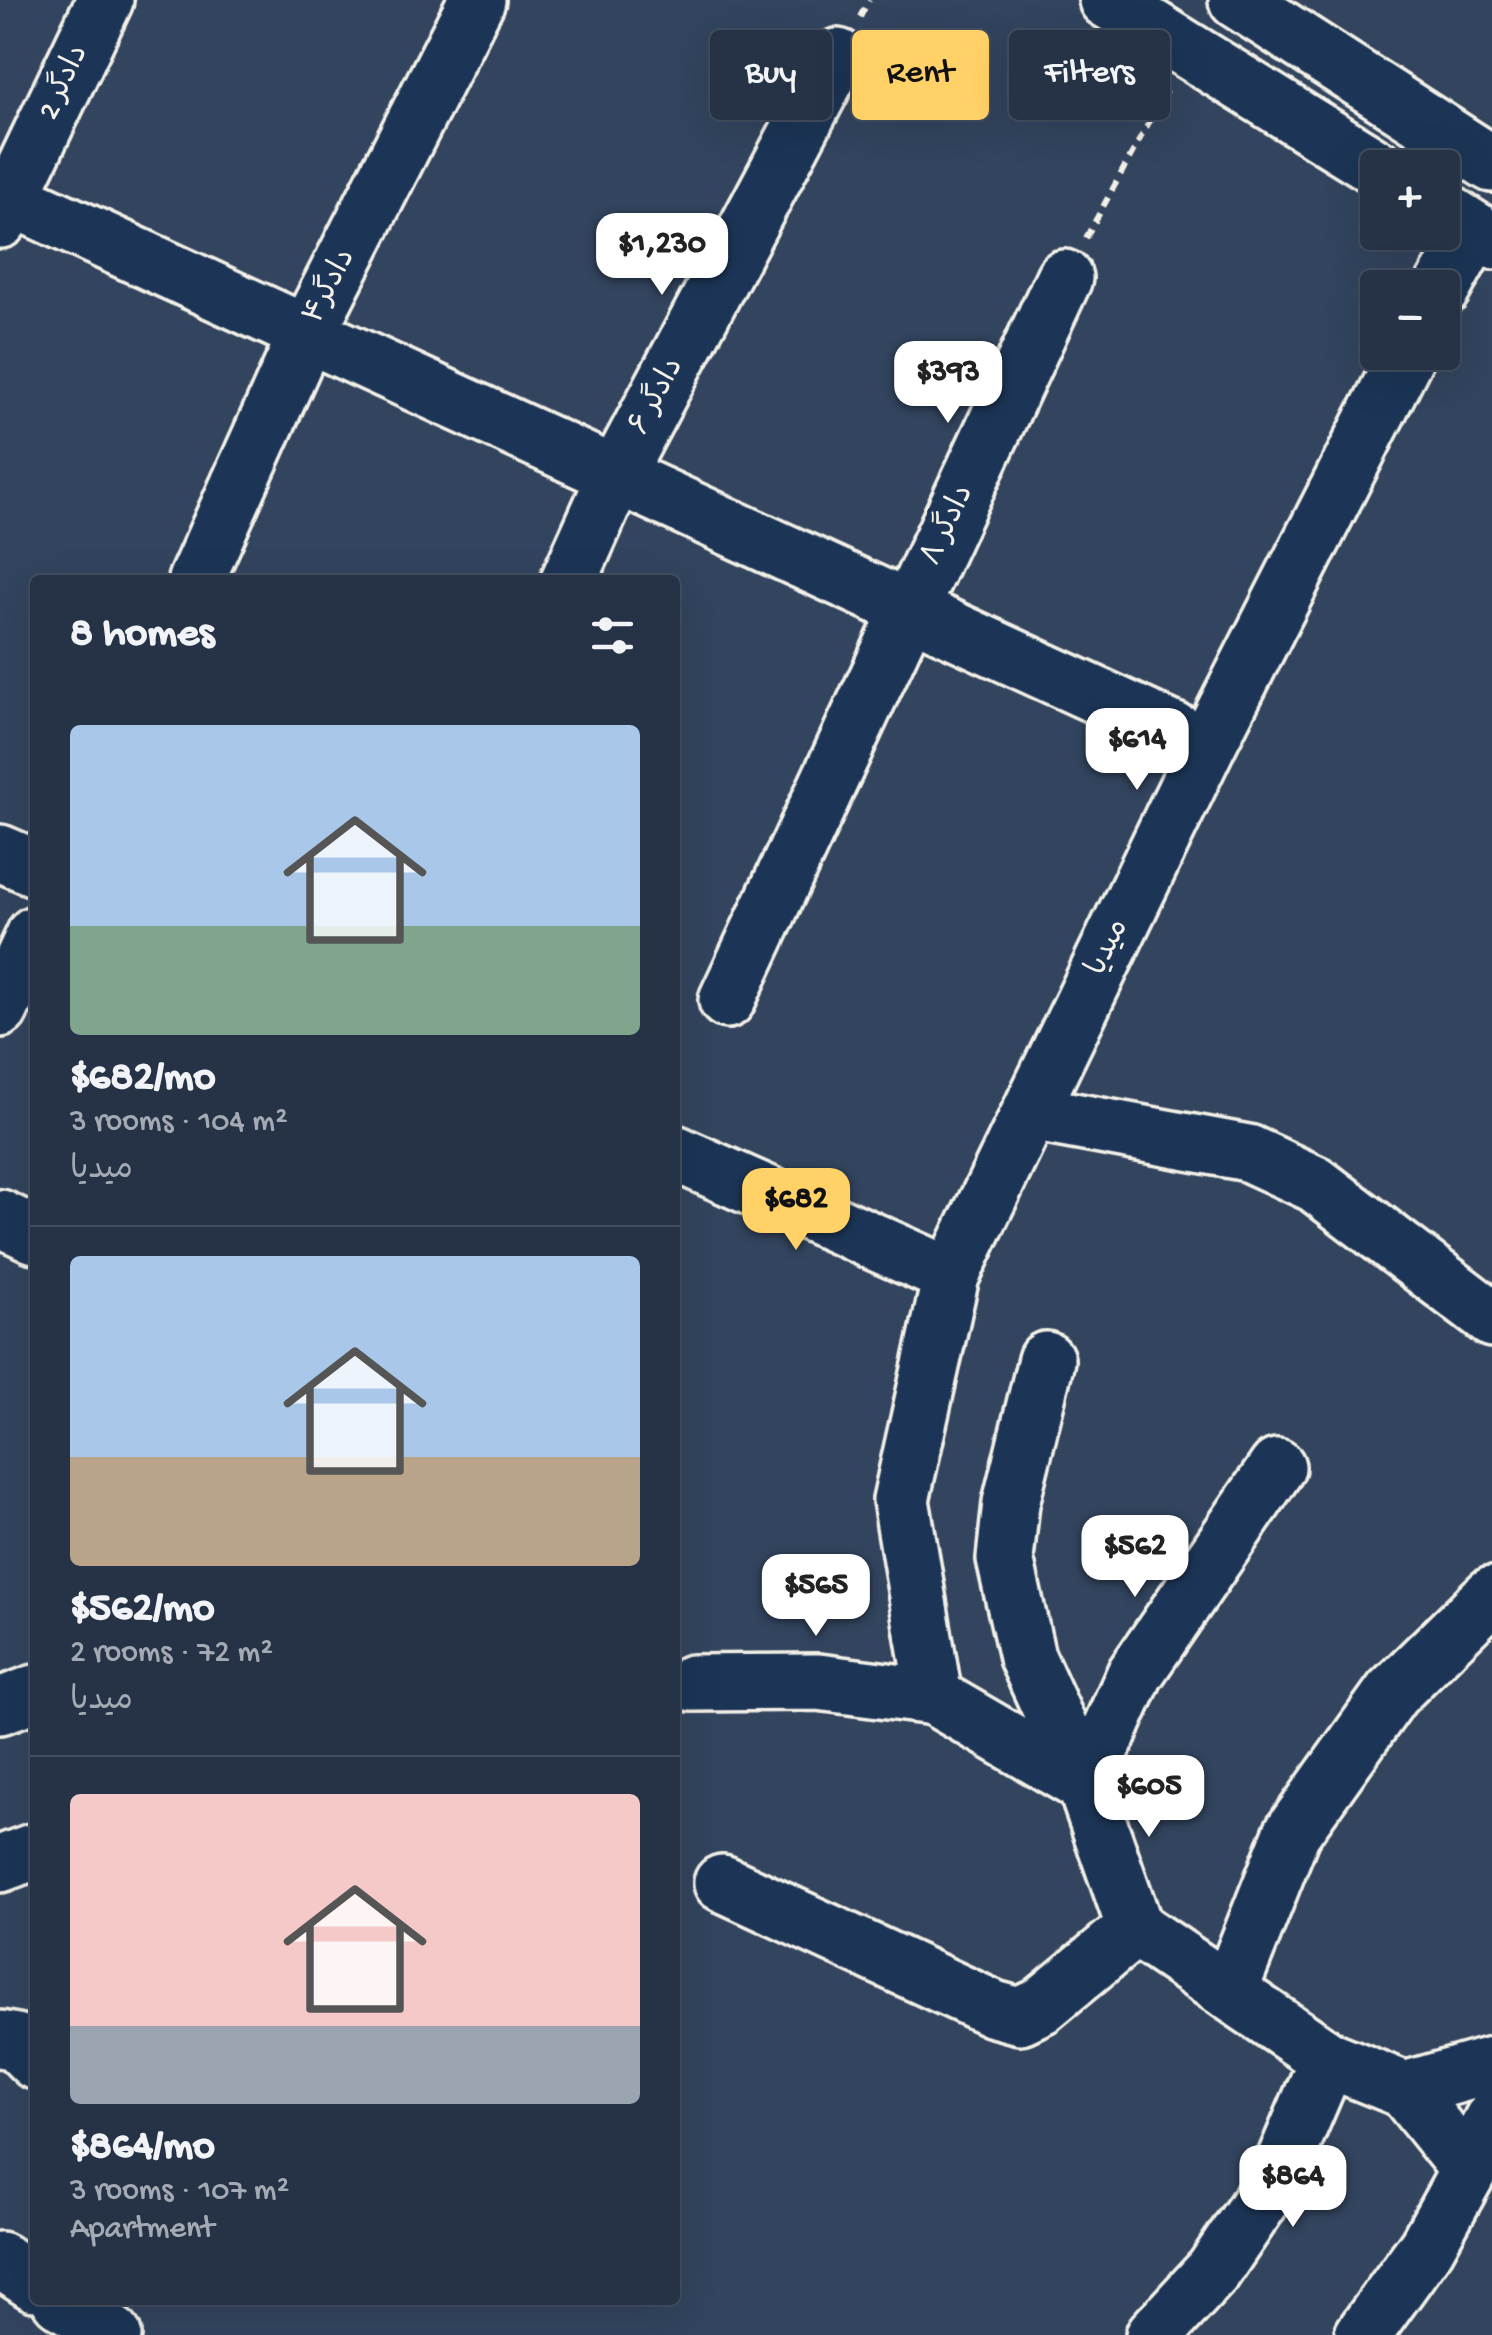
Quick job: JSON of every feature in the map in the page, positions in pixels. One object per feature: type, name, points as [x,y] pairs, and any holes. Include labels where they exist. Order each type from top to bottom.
[{"type":"street","name":"دادگر 2","points":[[4,203],[104,0]]},
{"type":"street","name":"دادگر۴","points":[[198,575],[307,333],[478,0]]},
{"type":"street","points":[[1108,0],[1360,157]]},
{"type":"street","points":[[1236,0],[1492,164]]},
{"type":"street","name":"دادگر ۶","points":[[571,575],[616,475],[838,57]]},
{"type":"street","points":[[4,203],[307,333],[1207,746]]},
{"type":"street","points":[[1451,270],[1470,227]]},
{"type":"street","name":"دادگر ۸","points":[[727,1000],[1064,278]]},
{"type":"street","name":"میدیا","points":[[934,1696],[902,1500],[952,1276],[1207,746],[1399,370]]},
{"type":"street","points":[[0,852],[30,866]]},
{"type":"street","points":[[0,1009],[30,945]]},
{"type":"street","points":[[1030,1113],[1248,1154],[1282,1168],[1316,1184],[1492,1319]]},
{"type":"street","points":[[680,1155],[952,1276]]},
{"type":"street","points":[[0,1218],[30,1233]]},
{"type":"street","points":[[1046,1360],[1011,1504],[1005,1559],[1028,1658],[1085,1785],[1135,1928],[1328,2059],[1405,2090],[1469,2170]]},
{"type":"street","points":[[1085,1785],[1135,1674],[1277,1467]]},
{"type":"street","points":[[1229,1992],[1292,1832],[1392,1693],[1492,1595]]},
{"type":"street","points":[[692,1684],[818,1682],[934,1696],[1085,1785]]},
{"type":"street","points":[[0,1706],[30,1695]]},
{"type":"street","points":[[0,1864],[30,1853]]},
{"type":"street","points":[[722,1883],[994,2009],[1020,2016],[1041,2006],[1135,1928]]},
{"type":"street","points":[[1154,2335],[1214,2270],[1280,2174],[1328,2059]]},
{"type":"street","points":[[1405,2090],[1492,2065]]},
{"type":"street","points":[[1363,2335],[1427,2246],[1492,2120]]},
{"type":"street","points":[[0,2260],[30,2280]]},
{"type":"street","points":[[67,2305],[112,2335]]},
{"type":"path","points":[[1064,278],[1188,50]]}]
